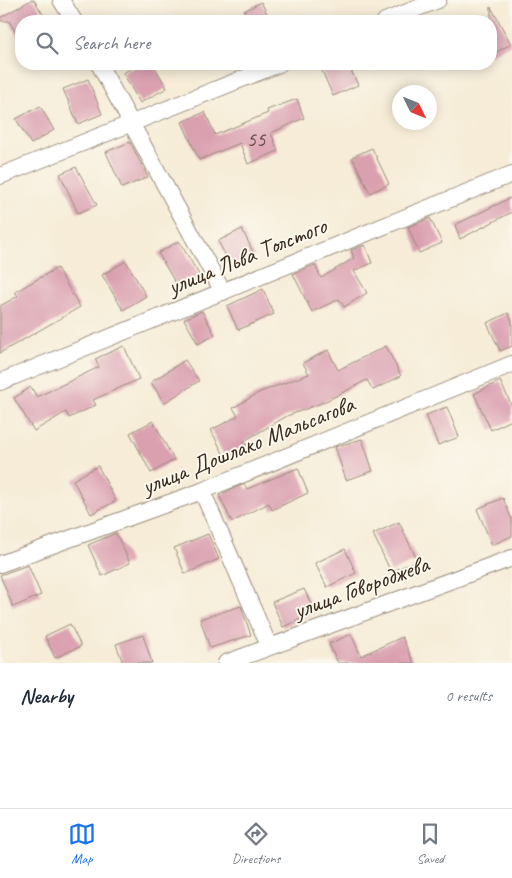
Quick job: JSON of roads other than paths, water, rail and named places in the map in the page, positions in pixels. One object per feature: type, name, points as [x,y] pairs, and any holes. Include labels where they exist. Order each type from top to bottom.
[{"type":"street","points":[[61,0],[70,15]]},
{"type":"street","points":[[400,15],[438,0]]},
{"type":"street","points":[[102,70],[223,292]]},
{"type":"street","points":[[0,176],[264,70]]},
{"type":"street","name":"улица Льва Толстого","points":[[0,382],[512,174]]},
{"type":"street","name":"улица Дошлако Мальсагова","points":[[0,564],[202,491],[512,364]]},
{"type":"street","points":[[202,491],[269,646]]},
{"type":"street","name":"улица Говороджева","points":[[226,663],[512,558]]}]
